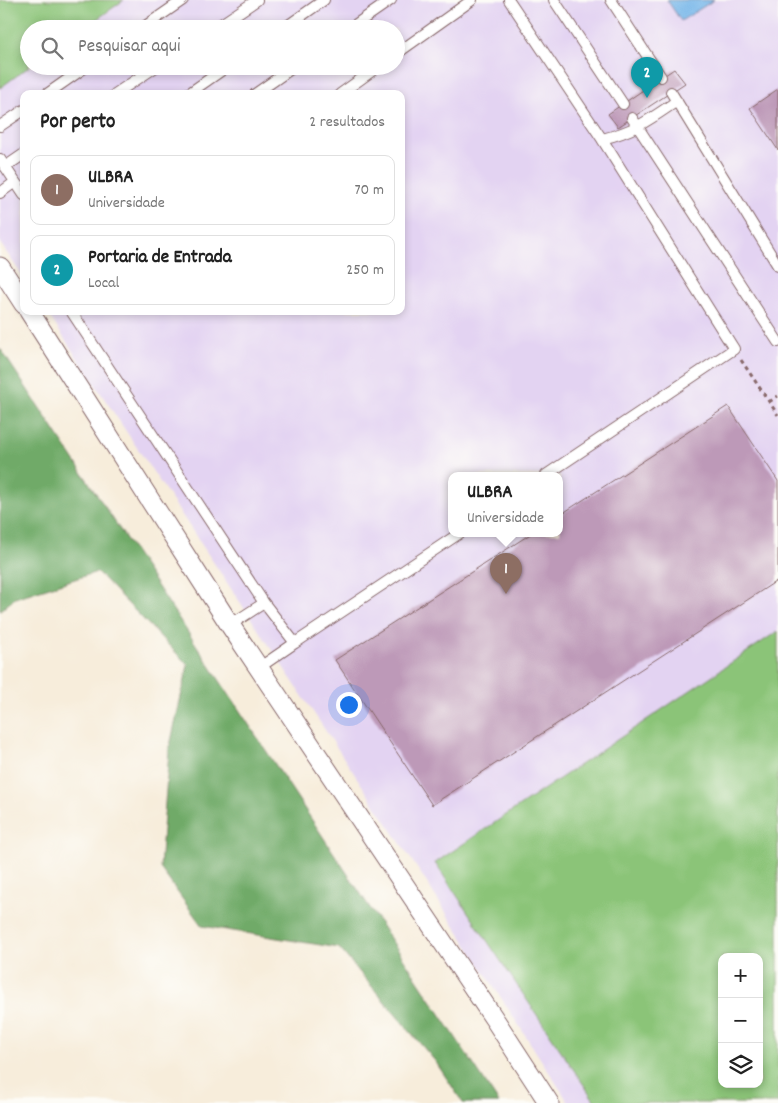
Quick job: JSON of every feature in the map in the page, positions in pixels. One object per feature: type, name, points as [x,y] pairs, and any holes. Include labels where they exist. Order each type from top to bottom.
[{"type":"street","points":[[0,267],[20,298]]},
{"type":"street","points":[[32,315],[230,625],[490,1011],[549,1103]]},
{"type":"lane","points":[[154,20],[183,0]]},
{"type":"lane","points":[[227,20],[257,0]]},
{"type":"lane","points":[[296,20],[324,0]]},
{"type":"lane","points":[[363,20],[391,0]]},
{"type":"lane","points":[[405,48],[472,0]]},
{"type":"lane","points":[[509,0],[602,139],[734,349],[550,472]]},
{"type":"lane","points":[[554,0],[623,104]]},
{"type":"lane","points":[[611,0],[662,77]]},
{"type":"lane","points":[[53,90],[74,75]]},
{"type":"lane","points":[[122,90],[144,75]]},
{"type":"lane","points":[[194,90],[215,75]]},
{"type":"lane","points":[[261,90],[282,75]]},
{"type":"lane","points":[[346,90],[366,75]]},
{"type":"lane","points":[[602,139],[622,134],[638,127],[674,97],[778,266]]},
{"type":"lane","points":[[0,126],[20,113]]},
{"type":"lane","points":[[632,118],[778,342]]},
{"type":"lane","points":[[20,156],[3,163],[20,189]]},
{"type":"lane","points":[[0,193],[15,182]]},
{"type":"lane","points":[[74,315],[264,603],[295,643]]},
{"type":"lane","points":[[260,667],[454,537]]},
{"type":"lane","points":[[230,625],[264,603]]},
{"type":"path","points":[[734,349],[778,415]]},
{"type":"path","points":[[769,402],[778,396]]},
{"type":"shaded area","points":[[0,0],[778,0],[778,1103],[569,1103],[423,877],[49,315],[405,315],[405,90],[20,90],[20,272],[0,243]]},
{"type":"green space","points":[[0,0],[124,0],[96,20],[20,20],[20,73],[0,88]]},
{"type":"green space","points":[[0,348],[499,1103],[463,1103],[435,1061],[339,948],[202,926],[160,868],[169,750],[188,665],[97,572],[15,598],[0,611]]},
{"type":"green space","points":[[778,631],[778,1103],[596,1103],[435,863]]},
{"type":"water","points":[[667,0],[714,0],[681,21]]},
{"type":"building","points":[[674,69],[685,83],[618,127],[608,114]]},
{"type":"building","points":[[778,89],[778,150],[750,108]]},
{"type":"building","points":[[728,406],[778,481],[778,580],[432,805],[335,660],[526,537],[563,537],[563,513]]},
{"type":"place","name":"Portaria de Entrada","points":[[647,98]]},
{"type":"place","name":"ULBRA","points":[[506,594]]}]
